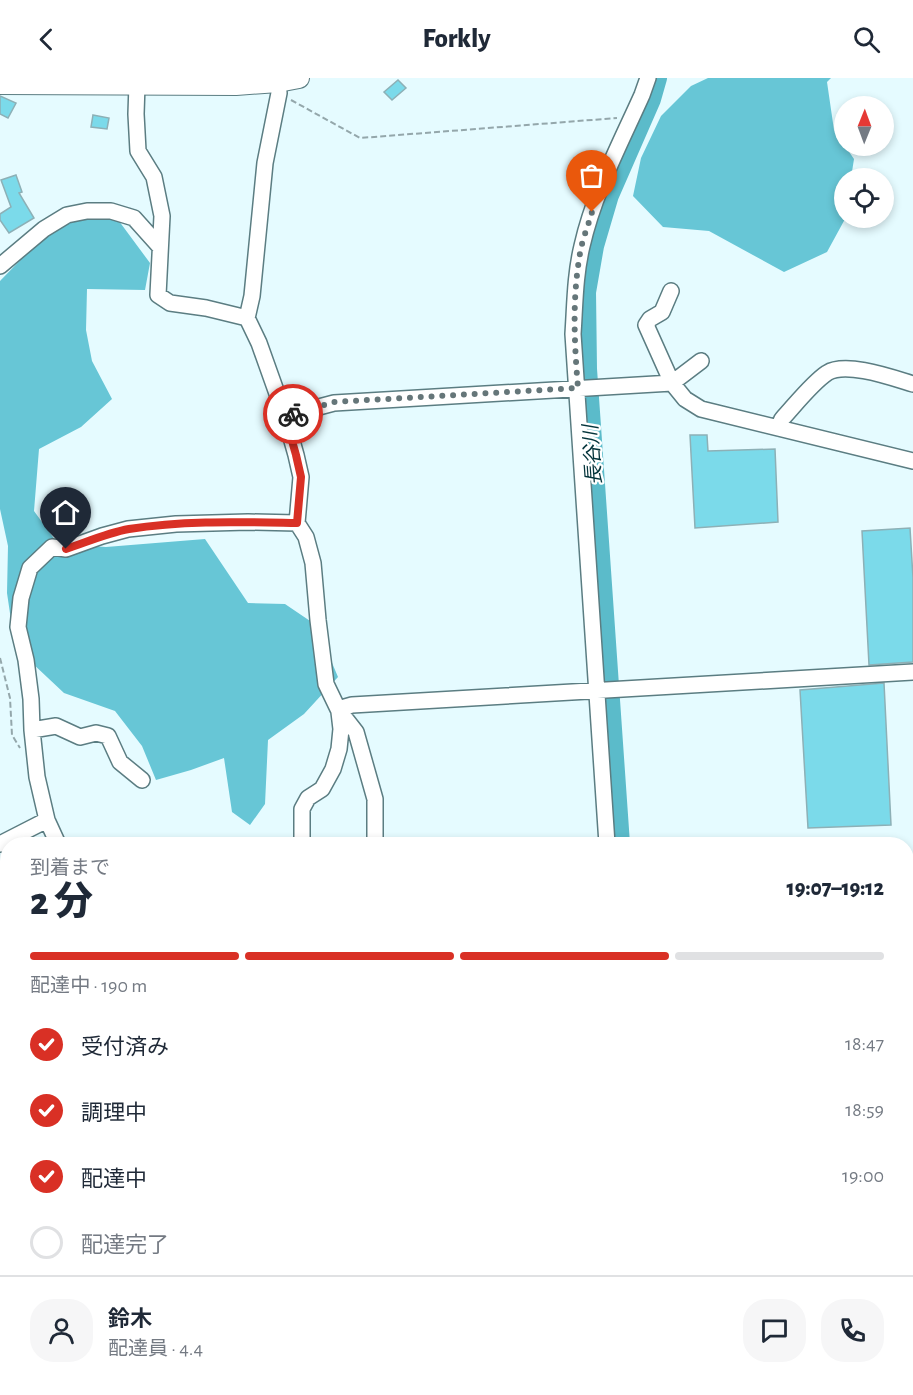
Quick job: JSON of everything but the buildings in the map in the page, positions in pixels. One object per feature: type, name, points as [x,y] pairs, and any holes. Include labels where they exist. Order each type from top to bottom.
[{"type":"main road","points":[[0,84],[278,87],[299,78]]},
{"type":"street","points":[[607,837],[605,690],[585,388],[573,334],[576,281],[582,245],[598,195],[648,78]]},
{"type":"street","points":[[137,84],[138,151],[154,177],[162,216],[158,295],[170,303],[206,308],[247,318]]},
{"type":"street","points":[[278,87],[265,163],[252,296],[247,318],[259,343],[296,455],[301,477],[297,523],[306,537],[313,563],[327,684],[338,709],[356,732],[375,799],[375,837]]},
{"type":"street","points":[[0,266],[44,230],[67,215],[87,211],[111,211],[134,218],[160,247]]},
{"type":"street","points":[[671,291],[662,312],[650,319],[646,325],[672,382],[685,399],[701,409],[913,461]]},
{"type":"street","points":[[285,416],[334,402],[672,382],[701,361]]},
{"type":"street","points":[[778,428],[782,419],[829,372],[848,369],[864,371],[913,384]]},
{"type":"street","points":[[57,837],[47,820],[37,772],[26,660],[18,627],[21,598],[30,568],[52,547],[66,549],[102,536],[128,530],[176,524],[297,523]]},
{"type":"street","points":[[338,709],[352,705],[913,672]]},
{"type":"street","points":[[302,837],[302,809],[308,798],[322,789],[333,770],[339,749],[341,729],[338,709]]},
{"type":"street","points":[[32,730],[56,726],[80,737],[96,733],[108,736],[120,762],[142,780]]},
{"type":"street","points":[[14,837],[47,820]]},
{"type":"path","points":[[278,87],[360,138],[632,117]]},
{"type":"path","points":[[0,658],[10,698],[12,735],[37,772]]},
{"type":"shaded area","points":[[708,78],[831,78],[827,82],[834,130],[834,156],[852,156],[854,159],[853,168],[834,168],[834,228],[840,228],[827,252],[784,272],[709,231],[663,227],[633,196],[641,158],[661,116],[691,86]]},
{"type":"shaded area","points":[[116,217],[150,263],[145,290],[87,289],[86,330],[92,361],[112,399],[81,427],[39,449],[34,511],[58,544],[106,547],[205,539],[248,603],[285,604],[316,625],[338,677],[304,714],[268,740],[265,804],[250,825],[232,812],[224,758],[156,780],[142,746],[115,711],[64,693],[15,647],[7,593],[8,546],[0,509],[0,281],[36,244],[66,220]]},
{"type":"waterway","name":"長谷川","points":[[619,837],[586,369],[585,292],[593,246],[608,195],[650,99],[656,78]]},
{"type":"way so far","points":[[293,414],[334,402],[578,388],[573,334],[576,281],[582,245],[592,212]]},
{"type":"route","points":[[66,549],[102,536],[128,530],[176,524],[297,523],[301,477],[285,416],[293,414]]}]
